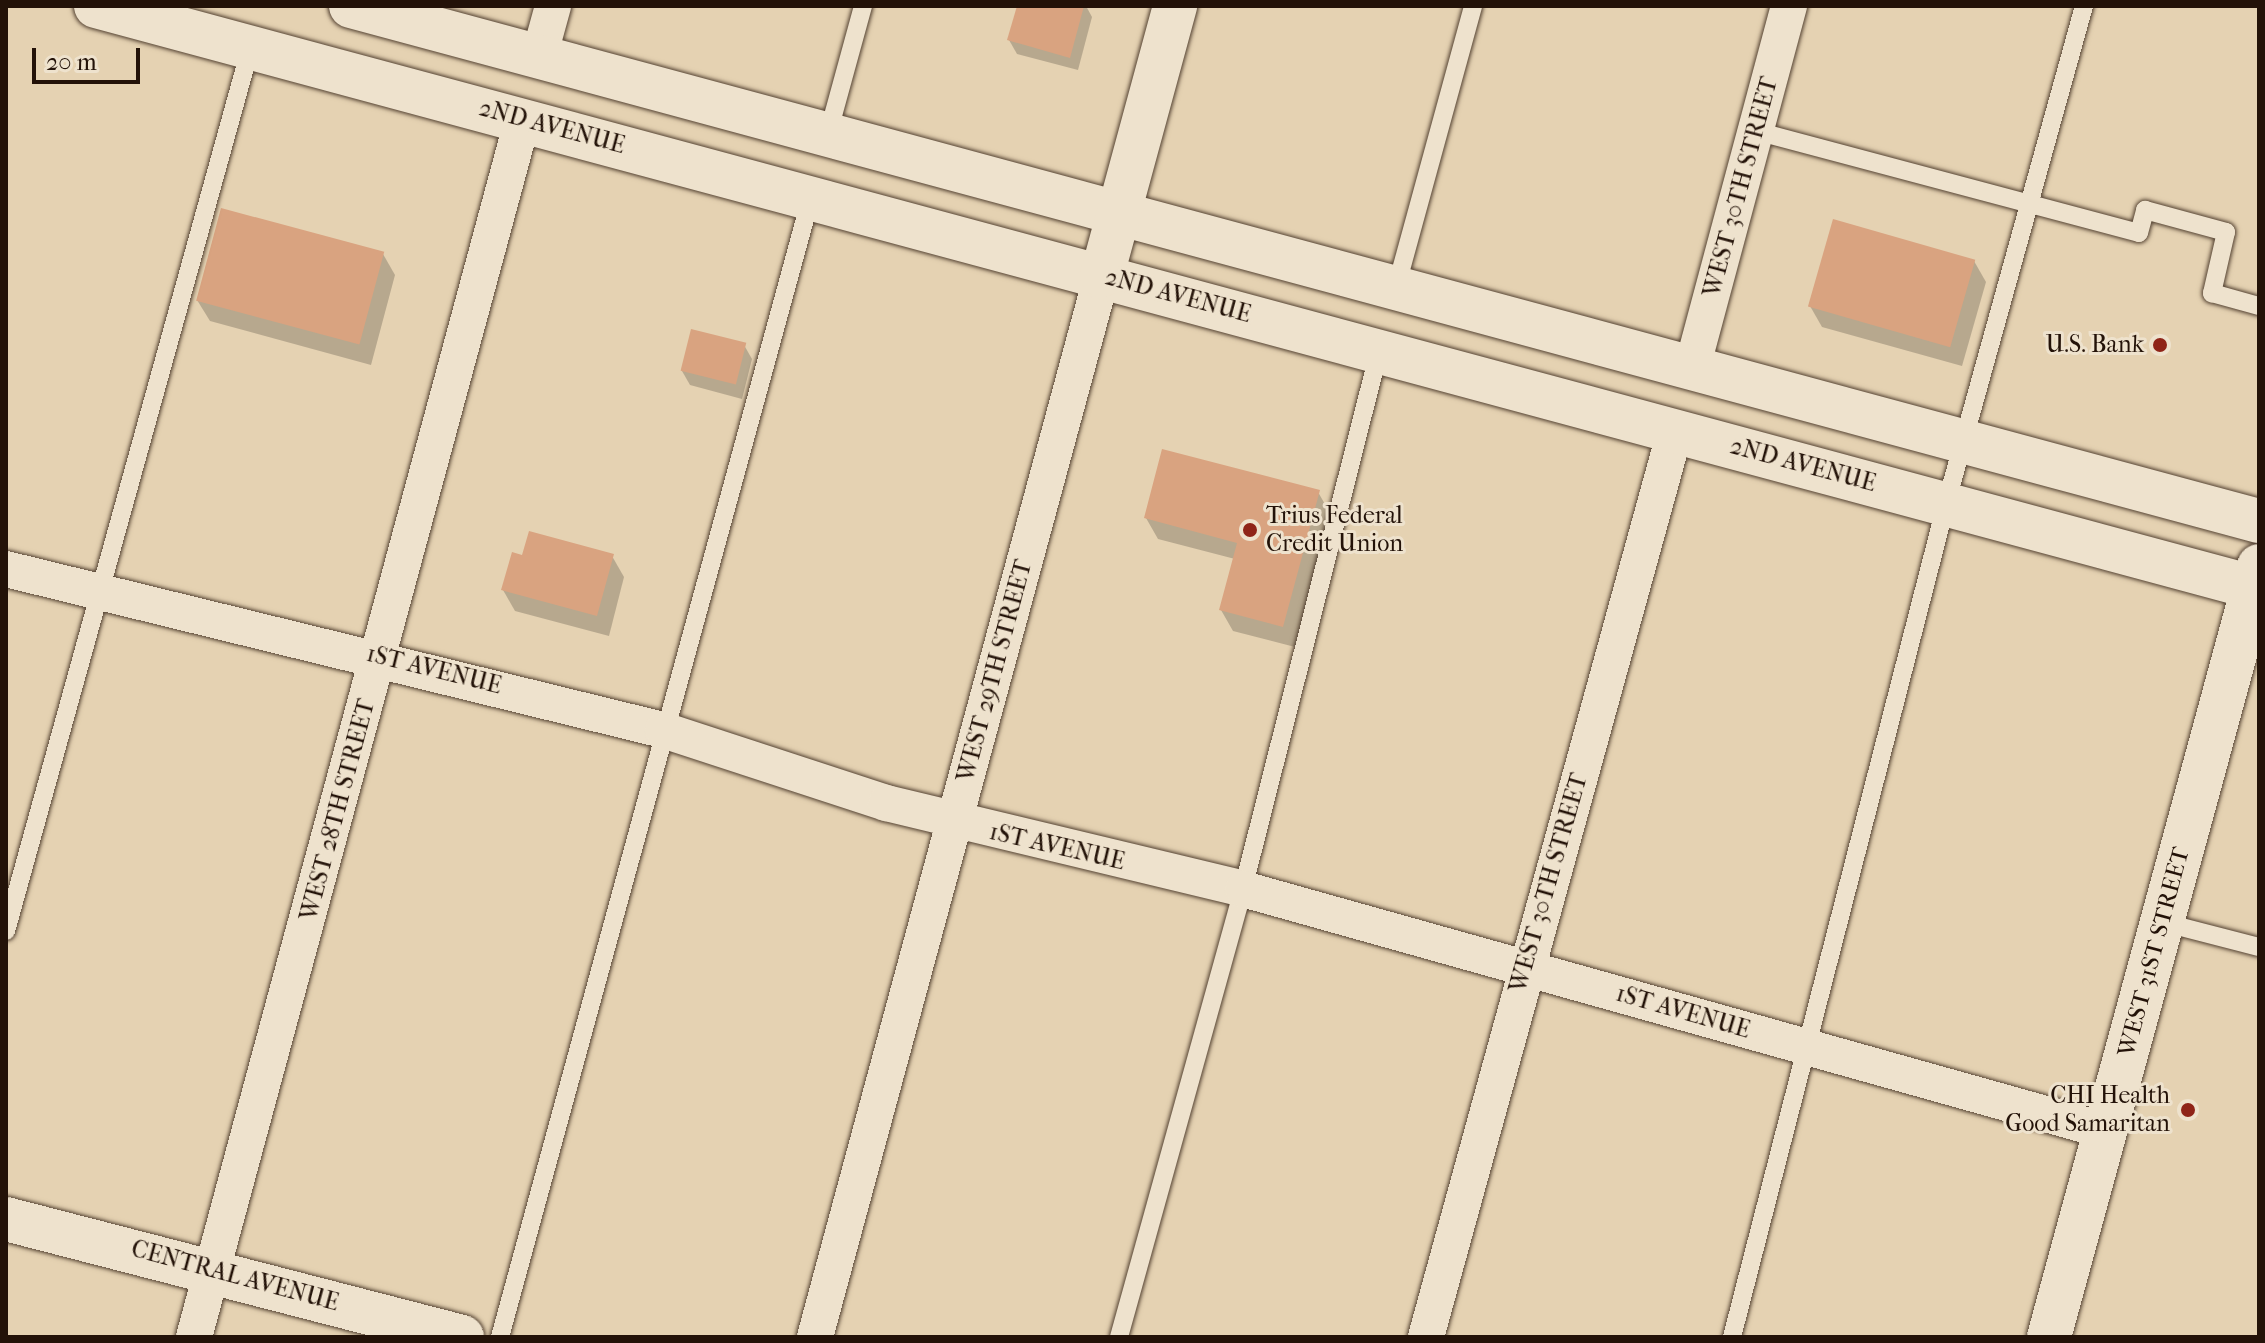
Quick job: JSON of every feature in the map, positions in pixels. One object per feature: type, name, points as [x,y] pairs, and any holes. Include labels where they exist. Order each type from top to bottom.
[{"type":"main road","name":"2ND AVENUE","points":[[96,6],[249,53],[523,118],[1946,504],[2257,581]]},
{"type":"main road","points":[[351,6],[2259,521]]},
{"type":"main road","name":"WEST 29TH STREET","points":[[1102,275],[1175,6]]},
{"type":"main road","name":"WEST 31ST STREET","points":[[2049,1337],[2257,581]]},
{"type":"main road","name":"CENTRAL AVENUE","points":[[6,1219],[212,1269],[462,1337]]},
{"type":"street","points":[[539,57],[553,6]]},
{"type":"street","name":"WEST 30TH STREET","points":[[1692,368],[1789,6]]},
{"type":"street","name":"WEST 28TH STREET","points":[[194,1337],[523,118]]},
{"type":"street","name":"WEST 29TH STREET","points":[[815,1337],[1102,275]]},
{"type":"street","name":"WEST 30TH STREET","points":[[1426,1337],[1675,431]]},
{"type":"street","name":"1ST AVENUE","points":[[6,569],[380,655],[663,730],[954,822],[1243,889],[2106,1131]]},
{"type":"lane","points":[[828,134],[863,6]]},
{"type":"lane","points":[[1396,288],[1473,6]]},
{"type":"lane","points":[[1732,1337],[1811,1048],[1946,504],[2084,6]]},
{"type":"lane","points":[[6,931],[97,590],[249,53]]},
{"type":"lane","points":[[1756,131],[2139,233],[2145,210],[2226,232],[2212,293],[2259,306]]},
{"type":"lane","points":[[500,1337],[811,196]]},
{"type":"lane","points":[[1119,1337],[1243,889],[1379,351]]},
{"type":"lane","points":[[2162,922],[2259,947]]},
{"type":"building","points":[[1017,6],[1084,6],[1070,58],[1007,40]]},
{"type":"building","points":[[221,208],[384,252],[359,344],[196,301]]},
{"type":"building","points":[[1833,219],[1975,260],[1950,347],[1808,306]]},
{"type":"building","points":[[691,329],[746,343],[736,385],[681,371]]},
{"type":"building","name":"Trius Federal Credit Union","points":[[1162,449],[1320,490],[1283,627],[1219,610],[1237,543],[1144,518]]},
{"type":"building","points":[[529,531],[614,554],[597,616],[501,590],[512,552],[522,555]]},
{"type":"place","name":"U.S. Bank","points":[[2160,345]]},
{"type":"place","name":"Trius Federal Credit Union","points":[[1250,530]]},
{"type":"place","name":"CHI Health Good Samaritan","points":[[2188,1110]]}]
